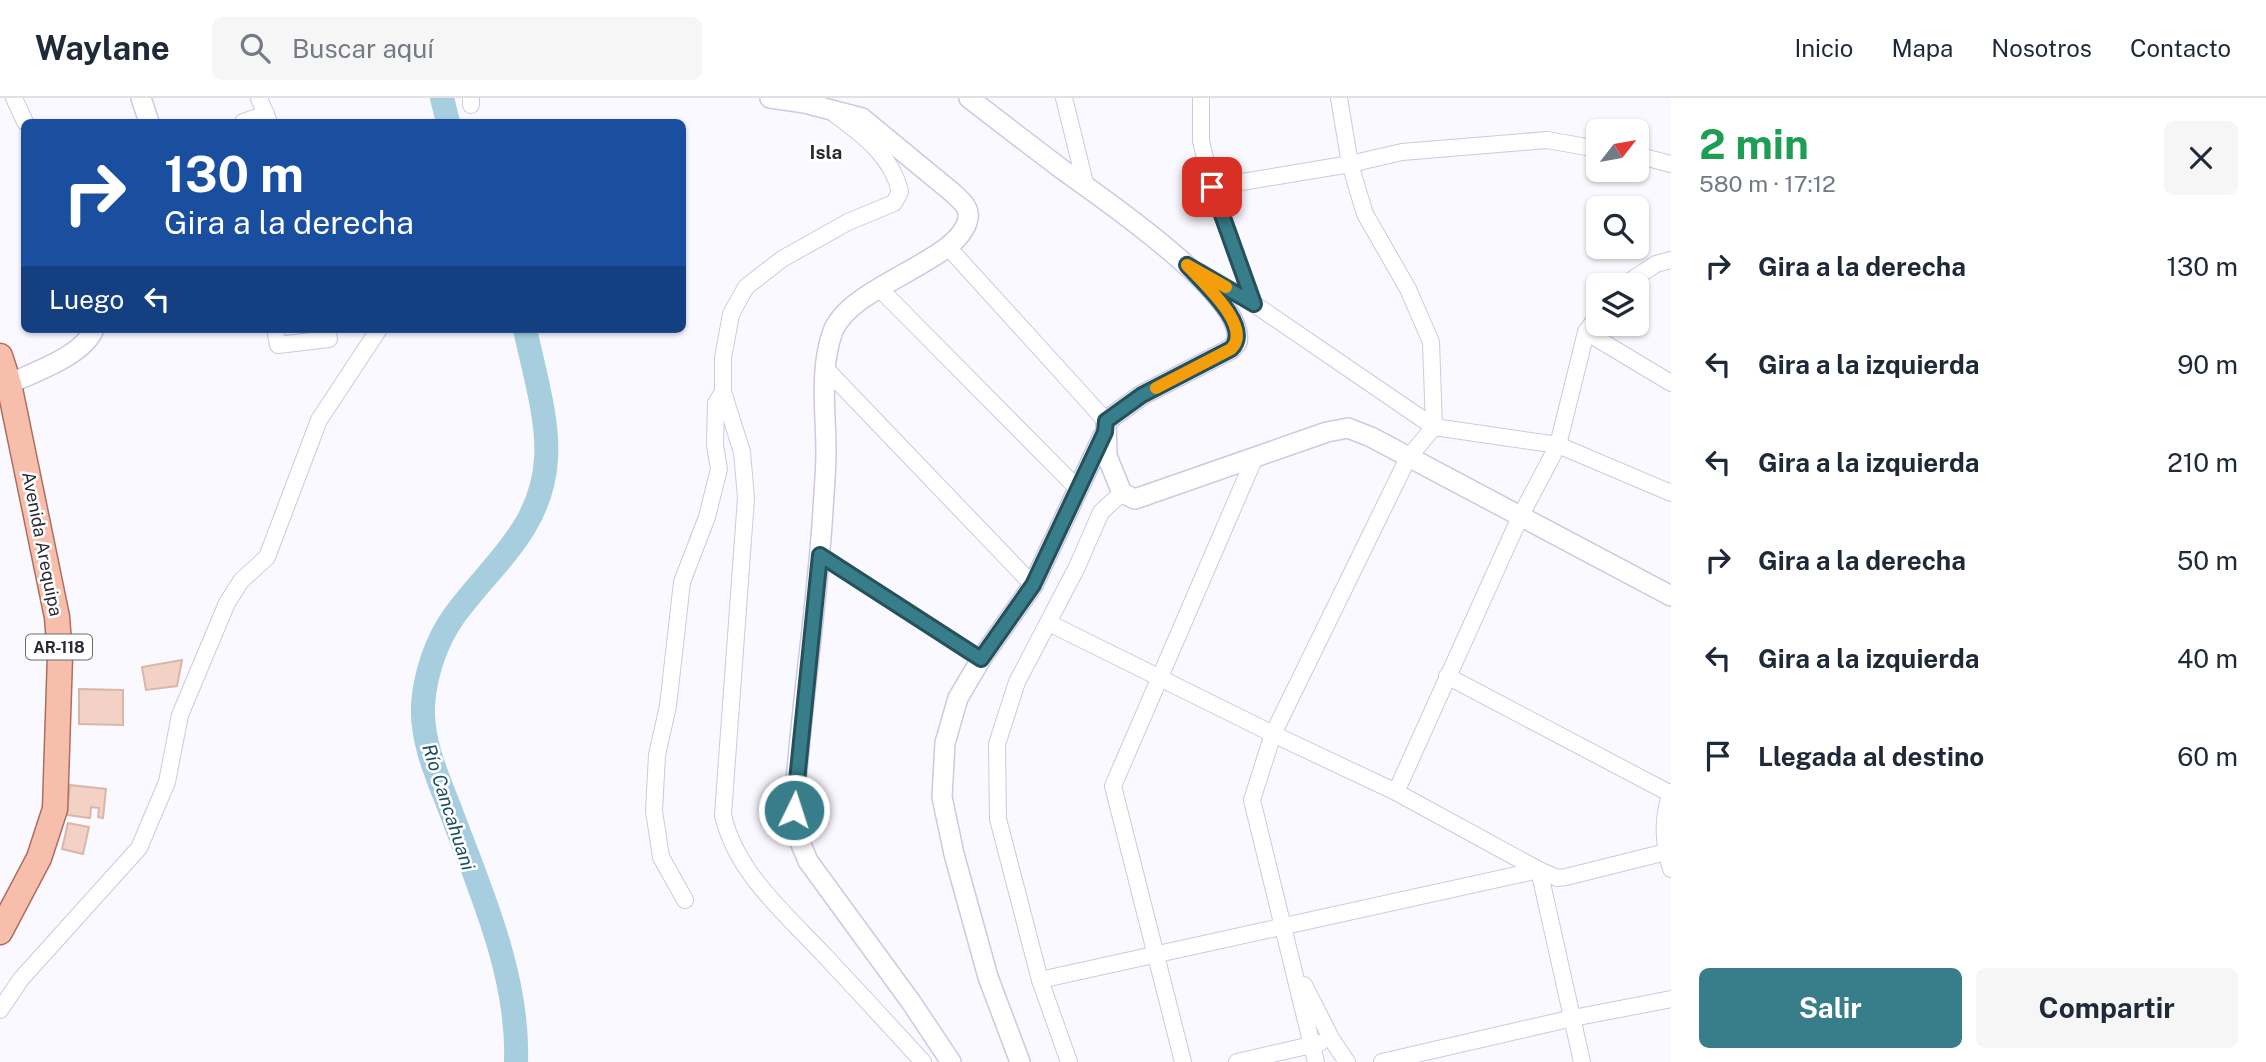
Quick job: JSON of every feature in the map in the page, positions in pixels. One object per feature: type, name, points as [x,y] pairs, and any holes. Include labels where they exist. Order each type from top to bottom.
[{"type":"main road","name":"Avenida Arequipa","points":[[0,356],[9,384],[57,617],[60,656],[55,809],[39,858],[0,932]]},
{"type":"street","points":[[14,98],[23,119]]},
{"type":"street","points":[[141,98],[148,119]]},
{"type":"street","points":[[259,98],[268,118]]},
{"type":"street","points":[[770,98],[862,118],[962,201],[968,212],[966,225],[947,246],[849,309],[836,323],[832,334],[825,368],[826,456],[820,555],[794,810],[798,837],[808,861],[911,1002],[951,1062]]},
{"type":"street","points":[[970,98],[1187,265],[1254,304],[1434,428],[1558,445],[1671,494]]},
{"type":"street","points":[[1064,98],[1086,187]]},
{"type":"street","points":[[1201,98],[1201,141],[1212,187],[1254,304]]},
{"type":"street","points":[[1317,1062],[1251,800],[1273,734],[1408,458],[1434,428],[1432,342],[1408,289],[1365,214],[1350,164],[1339,98]]},
{"type":"street","points":[[828,109],[870,140],[897,176],[900,192],[894,203],[848,222],[782,259],[746,287],[731,314],[723,358],[723,391],[742,452],[746,498],[723,815],[729,838],[742,863],[923,1062]]},
{"type":"street","points":[[1212,187],[1350,164],[1402,152],[1547,141],[1586,147]]},
{"type":"street","points":[[1649,158],[1671,164]]},
{"type":"street","points":[[947,246],[1106,426],[1107,456],[1122,493],[1135,499],[1327,432],[1348,428],[1371,437],[1671,596]]},
{"type":"street","points":[[1645,273],[1664,262],[1671,272]]},
{"type":"street","points":[[1020,1062],[988,977],[956,865],[942,797],[945,743],[958,698],[981,659],[1033,585],[1079,490],[1106,426],[1132,401],[1231,349],[1237,342],[1238,331],[1231,318],[1187,265]]},
{"type":"street","points":[[879,288],[1079,490]]},
{"type":"street","points":[[9,384],[85,344],[92,333]]},
{"type":"street","points":[[276,333],[278,345],[329,339],[328,333]]},
{"type":"street","points":[[0,1010],[21,979],[139,848],[167,782],[180,715],[227,603],[241,581],[267,557],[319,420],[376,333]]},
{"type":"street","points":[[1396,792],[1520,517],[1558,445],[1586,336]]},
{"type":"street","points":[[1594,336],[1671,383]]},
{"type":"street","points":[[825,368],[1033,585]]},
{"type":"street","points":[[685,900],[661,857],[654,811],[657,755],[668,706],[682,582],[707,517],[719,469],[715,445],[716,402],[723,391]]},
{"type":"street","points":[[1183,1062],[1113,786],[1255,457]]},
{"type":"street","points":[[1069,1062],[1040,980],[998,819],[996,744],[1017,682],[1049,623],[1101,512],[1122,493]]},
{"type":"street","points":[[820,555],[981,659]]},
{"type":"street","points":[[1049,623],[1396,792],[1539,870],[1557,877],[1666,852]]},
{"type":"street","points":[[1447,676],[1671,793],[1665,814],[1666,852],[1671,869]]},
{"type":"street","points":[[1040,980],[1539,870]]},
{"type":"street","points":[[1539,870],[1582,1062]]},
{"type":"street","points":[[1291,961],[1332,1040],[1347,1062]]},
{"type":"street","points":[[1382,1062],[1573,1018],[1671,999]]},
{"type":"street","points":[[1237,1062],[1332,1040]]},
{"type":"building","points":[[182,660],[177,686],[146,690],[142,667]]},
{"type":"building","points":[[79,689],[123,690],[123,725],[79,724]]},
{"type":"building","points":[[70,785],[106,789],[103,818],[98,817],[99,808],[91,807],[90,818],[67,815]]},
{"type":"building","points":[[68,823],[89,827],[83,854],[62,849]]},
{"type":"waterway","name":"Río Cancahuani","points":[[442,98],[447,119]]},
{"type":"waterway","name":"Río Cancahuani","points":[[516,1062],[512,999],[505,968],[486,906],[432,762],[425,734],[423,705],[429,670],[442,636],[468,597],[525,526],[542,484],[546,459],[545,428],[526,333]]},
{"type":"slow traffic","points":[[1156,388],[1231,349],[1237,342],[1238,331],[1225,308],[1187,265],[1226,287]]},
{"type":"district","name":"Isla","points":[[826,152]]},
{"type":"route","points":[[794,810],[820,555],[981,659],[1033,585],[1105,432],[1106,421],[1142,395],[1231,349],[1237,342],[1238,331],[1225,308],[1187,265],[1254,304],[1212,187]]}]
